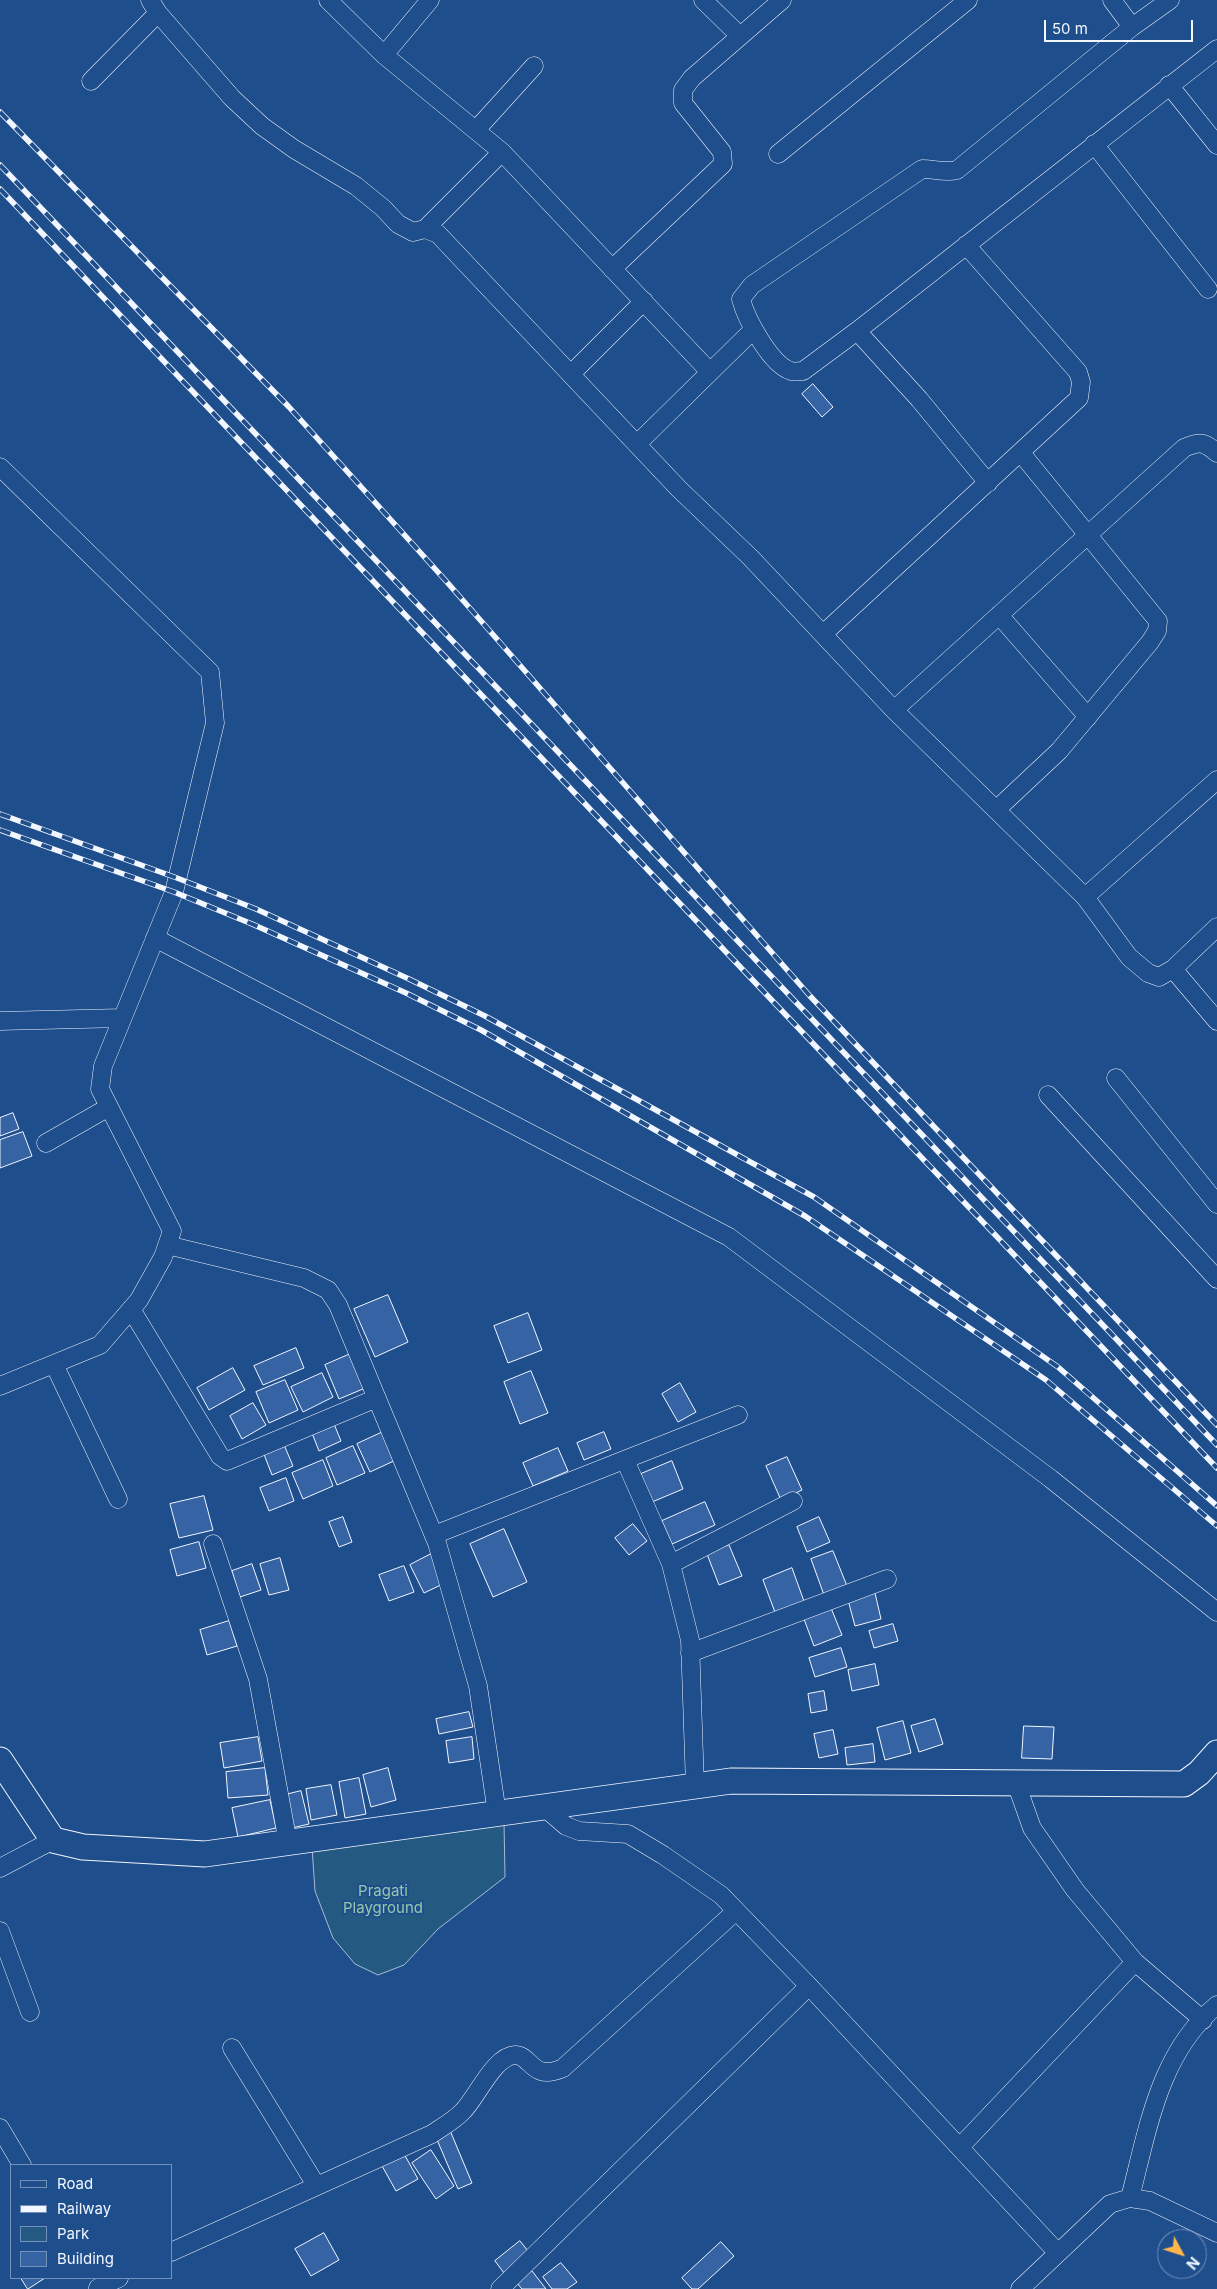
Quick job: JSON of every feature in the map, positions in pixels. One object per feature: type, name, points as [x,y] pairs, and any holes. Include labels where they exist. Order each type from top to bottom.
[{"type":"street","points":[[328,0],[384,55],[502,152],[710,372]]},
{"type":"street","points":[[384,55],[430,0]]},
{"type":"street","points":[[703,0],[739,35]]},
{"type":"street","points":[[612,269],[723,164],[722,152],[683,103],[683,90],[692,78],[739,35],[782,0]]},
{"type":"street","points":[[778,154],[968,0]]},
{"type":"street","points":[[1112,0],[1132,27]]},
{"type":"street","points":[[1170,0],[1132,27],[957,170],[947,173],[935,169],[922,170],[752,285],[740,299],[744,313],[753,330],[780,365],[792,372],[803,371],[857,332],[1217,49]]},
{"type":"street","points":[[91,81],[154,6],[232,98],[262,126],[294,149],[356,186],[383,208],[398,224],[413,232],[425,229],[502,152]]},
{"type":"street","points":[[476,130],[534,66]]},
{"type":"street","points":[[1169,85],[1217,145]]},
{"type":"street","points":[[1094,144],[1208,290]]},
{"type":"street","points":[[425,229],[438,234],[443,239],[679,489],[752,558],[894,710],[1084,897],[1129,957],[1148,973],[1159,977],[1173,969],[1217,927]]},
{"type":"street","points":[[823,634],[1021,453],[1078,398],[1081,382],[1078,372],[966,245]]},
{"type":"street","points":[[570,374],[644,302]]},
{"type":"street","points":[[637,444],[753,330]]},
{"type":"street","points":[[857,332],[919,399],[988,483]]},
{"type":"street","points":[[894,710],[1184,448],[1198,442],[1207,444],[1217,454]]},
{"type":"street","points":[[996,810],[1059,751],[1088,718],[1150,642],[1157,632],[1158,621],[1021,453]]},
{"type":"street","points":[[0,467],[210,672],[215,723],[174,892],[102,1066],[100,1089],[172,1231],[158,1265],[131,1309],[100,1345],[0,1386]]},
{"type":"street","points":[[999,615],[1088,718]]},
{"type":"street","points":[[1084,897],[1217,780]]},
{"type":"street","points":[[155,938],[730,1237],[1043,1474],[1217,1612]]},
{"type":"street","points":[[1173,969],[1217,1021]]},
{"type":"street","points":[[0,1021],[122,1018]]},
{"type":"street","points":[[1116,1078],[1217,1204]]},
{"type":"street","points":[[1048,1095],[1217,1279]]},
{"type":"street","points":[[46,1143],[109,1107]]},
{"type":"street","points":[[167,1244],[304,1278],[328,1290],[338,1304],[434,1535],[449,1580],[478,1686],[497,1813]]},
{"type":"street","points":[[131,1309],[220,1456],[227,1460],[377,1398]]},
{"type":"street","points":[[54,1364],[118,1499]]},
{"type":"street","points":[[434,1535],[738,1415]]},
{"type":"street","points":[[625,1460],[671,1564],[690,1640],[695,1786]]},
{"type":"street","points":[[671,1564],[793,1501]]},
{"type":"street","points":[[213,1544],[258,1680],[288,1843]]},
{"type":"street","points":[[690,1653],[887,1579]]},
{"type":"street","points":[[0,1868],[53,1840],[82,1847],[205,1854],[731,1781],[1184,1784],[1199,1773],[1217,1753]]},
{"type":"street","points":[[0,1760],[53,1840]]},
{"type":"street","points":[[1016,1783],[1032,1828],[1075,1890],[1135,1962],[1203,2020]]},
{"type":"street","points":[[544,1807],[566,1826],[579,1831],[628,1834],[663,1855],[721,1895],[809,1986],[1057,2252]]},
{"type":"street","points":[[172,2252],[432,2134],[463,2111],[500,2061],[514,2055],[521,2057],[531,2066],[544,2073],[552,2073],[563,2068],[736,1911]]},
{"type":"street","points":[[0,1931],[30,2012]]},
{"type":"street","points":[[960,2147],[1135,1962]]},
{"type":"street","points":[[500,2289],[809,1986]]},
{"type":"street","points":[[1130,2198],[1158,2093],[1177,2050],[1217,2005]]},
{"type":"street","points":[[232,2048],[316,2185]]},
{"type":"street","points":[[1,2134],[21,2164]]},
{"type":"street","points":[[1020,2289],[1110,2204],[1130,2198],[1150,2201],[1217,2233]]},
{"type":"street","points":[[96,2285],[116,2279]]},
{"type":"green space","name":"Pragati Playground","points":[[504,1821],[505,1877],[438,1929],[404,1965],[378,1975],[355,1964],[333,1938],[315,1891],[312,1847]]},
{"type":"building","points":[[813,384],[833,407],[822,417],[802,394]]},
{"type":"building","points":[[13,1113],[19,1129],[0,1136],[0,1118]]},
{"type":"building","points":[[23,1132],[32,1156],[0,1168],[0,1140]]},
{"type":"building","points":[[388,1295],[408,1342],[375,1357],[354,1309]]},
{"type":"building","points":[[528,1313],[542,1350],[508,1363],[494,1326]]},
{"type":"building","points":[[296,1348],[304,1368],[263,1385],[254,1366]]},
{"type":"building","points":[[355,1352],[370,1386],[339,1399],[325,1365]]},
{"type":"building","points":[[233,1368],[245,1390],[209,1410],[197,1388]]},
{"type":"building","points":[[531,1371],[548,1413],[520,1424],[504,1382]]},
{"type":"building","points":[[322,1373],[333,1397],[303,1412],[291,1387]]},
{"type":"building","points":[[285,1380],[298,1410],[269,1423],[256,1392]]},
{"type":"building","points":[[680,1383],[696,1412],[678,1422],[662,1394]]},
{"type":"building","points":[[253,1403],[266,1425],[242,1439],[230,1416]]},
{"type":"building","points":[[332,1419],[341,1441],[319,1451],[310,1428]]},
{"type":"building","points":[[385,1431],[398,1459],[370,1472],[357,1444]]},
{"type":"building","points":[[604,1432],[611,1449],[584,1460],[577,1443]]},
{"type":"building","points":[[282,1440],[293,1466],[272,1475],[262,1449]]},
{"type":"building","points":[[353,1446],[365,1473],[337,1485],[326,1458]]},
{"type":"building","points":[[558,1448],[568,1471],[533,1486],[523,1463]]},
{"type":"building","points":[[787,1457],[802,1490],[781,1500],[766,1466]]},
{"type":"building","points":[[323,1460],[333,1486],[303,1499],[292,1473]]},
{"type":"building","points":[[672,1461],[683,1489],[652,1502],[641,1474]]},
{"type":"building","points":[[286,1478],[294,1501],[269,1511],[260,1488]]},
{"type":"building","points":[[204,1496],[213,1530],[179,1538],[170,1504]]},
{"type":"building","points":[[705,1502],[715,1525],[672,1544],[662,1521]]},
{"type":"building","points":[[343,1517],[352,1542],[339,1547],[329,1522]]},
{"type":"building","points":[[819,1517],[830,1542],[807,1552],[797,1527]]},
{"type":"building","points":[[633,1524],[647,1541],[629,1555],[615,1538]]},
{"type":"building","points":[[504,1529],[527,1582],[493,1597],[470,1544]]},
{"type":"building","points":[[199,1542],[206,1568],[177,1576],[170,1550]]},
{"type":"building","points":[[729,1545],[742,1576],[719,1585],[707,1554]]},
{"type":"building","points":[[833,1551],[847,1586],[824,1595],[811,1559]]},
{"type":"building","points":[[435,1552],[447,1582],[424,1593],[410,1565]]},
{"type":"building","points":[[280,1558],[289,1590],[269,1595],[260,1564]]},
{"type":"building","points":[[252,1564],[261,1590],[240,1597],[232,1571]]},
{"type":"building","points":[[404,1566],[414,1592],[389,1601],[379,1575]]},
{"type":"building","points":[[792,1568],[805,1604],[776,1615],[763,1580]]},
{"type":"building","points":[[875,1593],[881,1619],[855,1626],[848,1600]]},
{"type":"building","points":[[831,1608],[842,1635],[814,1646],[804,1619]]},
{"type":"building","points":[[229,1621],[237,1646],[207,1655],[200,1630]]},
{"type":"building","points":[[893,1624],[898,1641],[874,1648],[869,1631]]},
{"type":"building","points":[[841,1648],[847,1667],[815,1677],[809,1658]]},
{"type":"building","points":[[875,1664],[879,1685],[852,1691],[848,1670]]},
{"type":"building","points":[[824,1691],[827,1710],[811,1713],[808,1694]]},
{"type":"building","points":[[469,1712],[473,1727],[439,1734],[436,1719]]},
{"type":"building","points":[[935,1719],[943,1744],[919,1752],[911,1726]]},
{"type":"building","points":[[903,1721],[911,1753],[885,1760],[877,1728]]},
{"type":"building","points":[[1024,1726],[1054,1727],[1052,1759],[1022,1758]]},
{"type":"building","points":[[833,1730],[838,1754],[819,1758],[814,1734]]},
{"type":"building","points":[[258,1737],[262,1761],[224,1768],[220,1743]]},
{"type":"building","points":[[472,1737],[474,1759],[449,1763],[446,1741]]},
{"type":"building","points":[[873,1744],[875,1762],[847,1765],[845,1748]]},
{"type":"building","points":[[265,1768],[268,1795],[228,1798],[226,1772]]},
{"type":"building","points":[[388,1768],[396,1800],[371,1807],[363,1775]]},
{"type":"building","points":[[359,1778],[366,1814],[345,1818],[339,1782]]},
{"type":"building","points":[[331,1785],[337,1815],[311,1820],[306,1789]]},
{"type":"building","points":[[301,1791],[309,1824],[292,1828],[285,1795]]},
{"type":"building","points":[[270,1800],[276,1828],[238,1837],[232,1808]]},
{"type":"building","points":[[449,2128],[472,2183],[458,2189],[435,2135]]},
{"type":"building","points":[[431,2150],[454,2186],[436,2199],[412,2163]]},
{"type":"building","points":[[403,2152],[418,2179],[396,2191],[381,2164]]},
{"type":"building","points":[[324,2233],[339,2260],[311,2276],[295,2249]]},
{"type":"building","points":[[520,2241],[532,2256],[507,2277],[495,2261]]},
{"type":"building","points":[[721,2242],[734,2256],[698,2289],[692,2289],[682,2278]]},
{"type":"building","points":[[561,2263],[577,2282],[567,2289],[552,2289],[543,2277]]},
{"type":"building","points":[[532,2271],[546,2289],[522,2289],[517,2283]]},
{"type":"building","points":[[22,2279],[43,2279],[28,2289]]},
{"type":"railway","points":[[0,112],[289,407],[446,581],[810,996],[1217,1425]]},
{"type":"railway","points":[[0,165],[1217,1445]]},
{"type":"railway","points":[[0,189],[1217,1468]]},
{"type":"railway","points":[[0,814],[177,878],[256,909],[409,979],[485,1016],[814,1197],[1058,1367],[1217,1506]]},
{"type":"railway","points":[[0,830],[174,892],[252,924],[406,993],[481,1030],[805,1216],[1046,1380],[1217,1526]]}]
